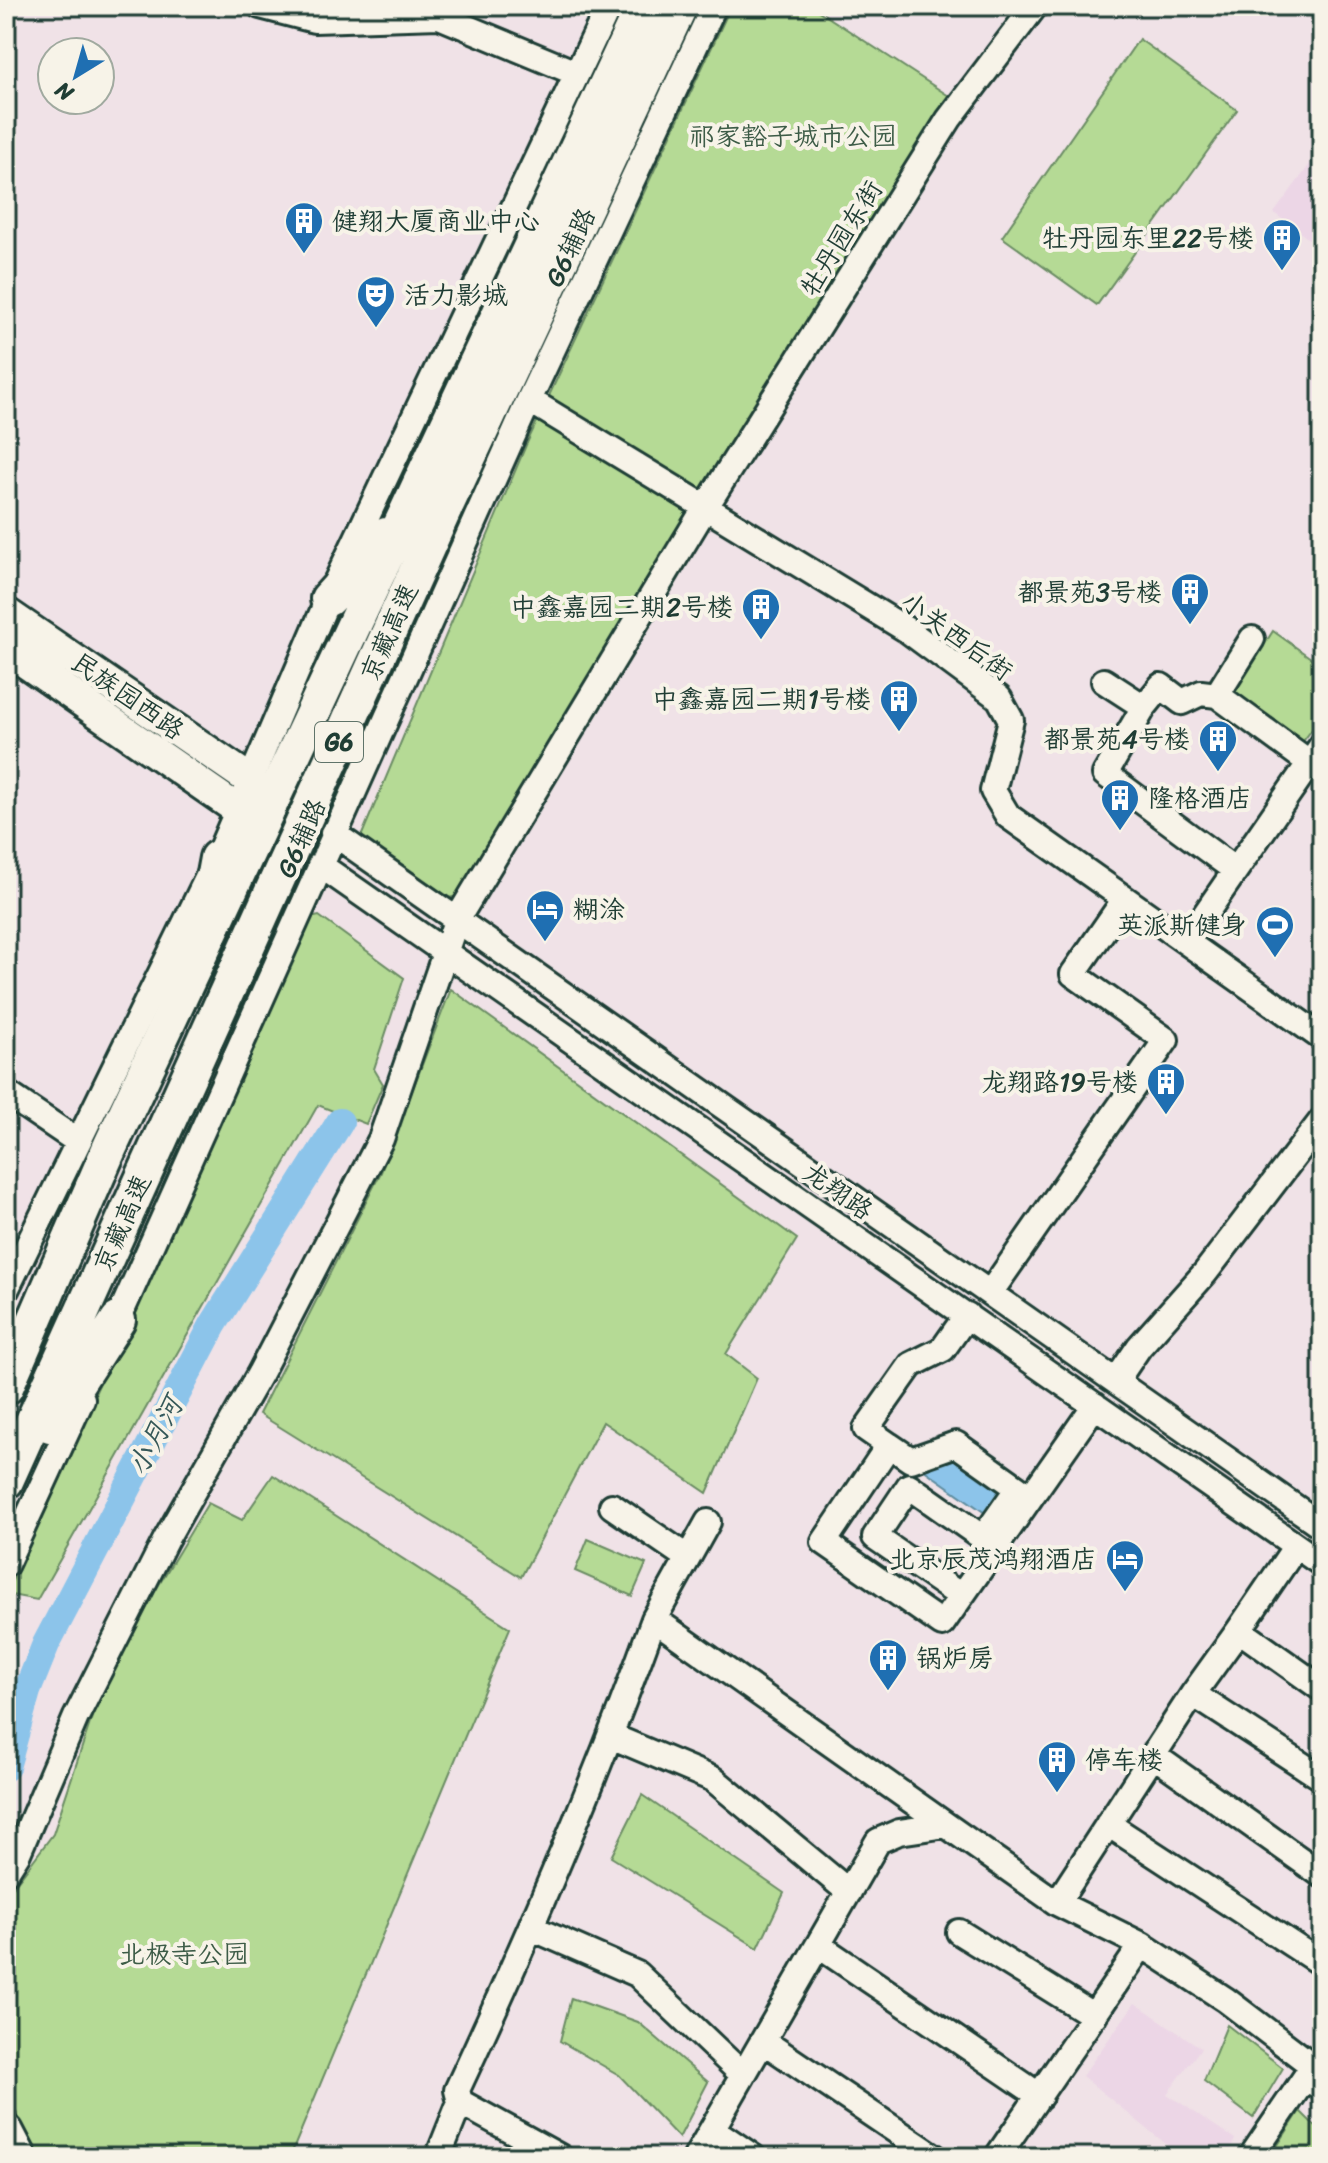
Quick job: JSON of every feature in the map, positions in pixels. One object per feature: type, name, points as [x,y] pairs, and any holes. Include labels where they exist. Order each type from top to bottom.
[{"type":"highway","name":"京藏高速","points":[[6,1387],[110,1147],[643,6]]},
{"type":"highway","name":"京藏高速","points":[[6,1481],[446,506],[680,6]]},
{"type":"highway","points":[[328,599],[411,508]]},
{"type":"highway","points":[[199,961],[217,858]]},
{"type":"highway","points":[[6,1331],[25,1292],[110,1147]]},
{"type":"highway","points":[[6,1492],[118,1320]]},
{"type":"highway","points":[[6,2132],[19,2157]]},
{"type":"main road","name":"民族园西路","points":[[6,613],[250,780]]},
{"type":"main road","name":"民族园西路","points":[[6,649],[237,809]]},
{"type":"street","points":[[260,6],[314,20],[439,16],[576,73]]},
{"type":"street","points":[[6,1290],[217,858],[328,599],[609,6]]},
{"type":"street","name":"G6辅路","points":[[6,1564],[529,400],[714,6]]},
{"type":"street","name":"牡丹园东街","points":[[6,1872],[18,1853],[76,1717],[159,1553],[260,1373],[381,1139],[456,921],[705,508],[949,119],[1035,6]]},
{"type":"street","name":"小关西后街","points":[[529,400],[907,630],[999,698],[1011,720],[993,791],[1008,816],[1322,1038]]},
{"type":"street","points":[[1217,695],[1252,639]]},
{"type":"street","points":[[1104,681],[1144,707]]},
{"type":"street","points":[[1186,942],[1316,754],[1217,695],[1201,693],[1182,702],[1161,686],[1144,707],[1105,774],[1235,870]]},
{"type":"street","name":"龙翔路","points":[[333,833],[1322,1526]]},
{"type":"street","name":"龙翔路","points":[[320,865],[1322,1564]]},
{"type":"street","points":[[990,1293],[1166,1040],[1073,974],[1125,899]]},
{"type":"street","points":[[6,1093],[77,1141]]},
{"type":"street","points":[[1116,1381],[1139,1347],[1205,1273],[1322,1120]]},
{"type":"street","points":[[961,1596],[875,1537],[909,1486],[983,1538],[1018,1488],[956,1444],[911,1460],[892,1452],[866,1429],[911,1365],[943,1349],[967,1315]]},
{"type":"street","points":[[892,1452],[824,1542],[942,1624],[1032,1486],[1095,1405]]},
{"type":"street","points":[[612,1506],[688,1558]]},
{"type":"street","points":[[438,2157],[460,2102],[457,2090],[532,1928],[611,1736],[654,1619],[708,1522]]},
{"type":"street","points":[[1057,1903],[1193,1694],[1296,1546]]},
{"type":"street","points":[[654,1619],[1057,1903],[1142,1945],[1226,2000],[1318,2076],[1251,2157]]},
{"type":"street","points":[[1239,1630],[1322,1689]]},
{"type":"street","points":[[1193,1694],[1322,1778]]},
{"type":"street","points":[[611,1736],[713,1779],[849,1892]]},
{"type":"street","points":[[1153,1755],[1322,1875]]},
{"type":"street","points":[[1108,1824],[1322,1964]]},
{"type":"street","points":[[696,2157],[878,1841],[922,1826],[946,1825]]},
{"type":"street","points":[[532,1928],[637,1974],[743,2075]]},
{"type":"street","points":[[959,1932],[1094,2016]]},
{"type":"street","points":[[818,1945],[1040,2096]]},
{"type":"street","points":[[997,2157],[1142,1945]]},
{"type":"street","points":[[763,2041],[935,2157]]},
{"type":"street","points":[[460,2102],[560,2157]]},
{"type":"street","points":[[712,2129],[753,2157]]},
{"type":"shaded area","points":[[1322,148],[1322,249],[1274,213]]},
{"type":"shaded area","points":[[1135,2003],[1201,2048],[1167,2094],[1235,2139],[1227,2157],[1182,2157],[1082,2076]]},
{"type":"green space","name":"祁家豁子城市公园","points":[[731,6],[811,6],[949,96],[457,896],[445,899],[361,837],[526,445]]},
{"type":"green space","points":[[1139,39],[1237,110],[1097,305],[1002,237]]},
{"type":"green space","points":[[1273,631],[1322,666],[1322,716],[1301,744],[1232,695]]},
{"type":"green space","points":[[319,916],[404,978],[374,1069],[383,1084],[366,1124],[318,1105],[37,1600],[6,1594],[306,919]]},
{"type":"green space","points":[[451,989],[797,1239],[726,1354],[757,1378],[707,1493],[603,1422],[521,1577],[259,1414],[381,1172]]},
{"type":"green space","name":"北极寺公园","points":[[273,1475],[510,1628],[290,2157],[35,2157],[6,2088],[6,1890],[11,1890],[53,1834],[96,1705],[145,1608],[208,1503],[242,1520]]},
{"type":"green space","points":[[588,1539],[646,1564],[632,1596],[575,1571]]},
{"type":"green space","points":[[642,1795],[784,1893],[758,1948],[611,1857]]},
{"type":"green space","points":[[571,1998],[638,2022],[708,2082],[679,2138],[619,2075],[560,2041]]},
{"type":"green space","points":[[1227,2025],[1283,2068],[1253,2118],[1204,2081]]},
{"type":"green space","points":[[1300,2111],[1322,2133],[1322,2157],[1270,2157]]},
{"type":"water","points":[[957,1453],[1006,1489],[988,1515],[920,1467]]},
{"type":"waterway","name":"小月河","points":[[6,1767],[27,1691],[46,1644],[213,1325],[340,1122]]},
{"type":"place","name":"健翔大厦商业中心","points":[[304,255]]},
{"type":"place","name":"牡丹园东里22号楼","points":[[1282,272]]},
{"type":"place","name":"活力影城","points":[[376,329]]},
{"type":"place","name":"都景苑3号楼","points":[[1190,626]]},
{"type":"place","name":"中鑫嘉园二期2号楼","points":[[761,641]]},
{"type":"place","name":"中鑫嘉园二期1号楼","points":[[899,733]]},
{"type":"place","name":"都景苑4号楼","points":[[1218,773]]},
{"type":"place","name":"隆格酒店","points":[[1120,832]]},
{"type":"place","name":"糊涂","points":[[545,943]]},
{"type":"place","name":"英派斯健身","points":[[1275,959]]},
{"type":"place","name":"龙翔路19号楼","points":[[1166,1116]]},
{"type":"place","name":"北京辰茂鸿翔酒店","points":[[1125,1593]]},
{"type":"place","name":"锅炉房","points":[[888,1692]]},
{"type":"place","name":"停车楼","points":[[1057,1794]]}]
